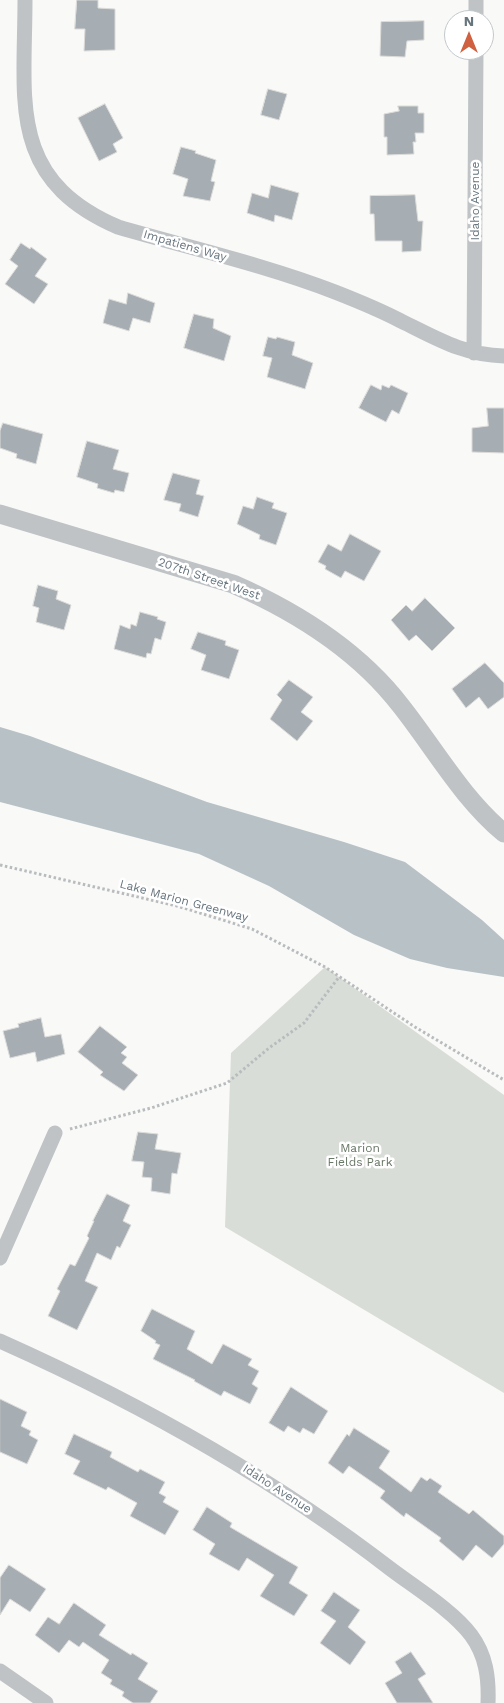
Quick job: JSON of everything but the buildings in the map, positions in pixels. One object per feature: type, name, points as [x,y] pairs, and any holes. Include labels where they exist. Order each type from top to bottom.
[{"type":"street","name":"Impatiens Way","points":[[25,0],[26,122],[31,142],[40,162],[51,180],[70,200],[98,218],[118,227],[333,291],[369,305],[454,348],[474,353],[504,356]]},
{"type":"street","name":"Idaho Avenue","points":[[474,353],[476,60]]},
{"type":"street","name":"207th Street West","points":[[0,514],[233,584],[266,598],[321,631],[376,677],[400,704],[466,795],[504,833]]},
{"type":"street","points":[[0,1258],[55,1133]]},
{"type":"street","name":"Idaho Avenue","points":[[0,1341],[106,1390],[220,1452],[329,1523],[381,1561],[458,1620],[471,1634],[486,1668],[488,1703]]},
{"type":"street","points":[[0,1671],[46,1703]]},
{"type":"path","name":"Lake Marion Greenway","points":[[0,865],[177,906],[252,929],[325,967],[416,1027],[504,1080]]},
{"type":"path","points":[[55,1133],[151,1108],[227,1083],[269,1048],[304,1023],[339,977]]},
{"type":"green space","name":"Marion Fields Park","points":[[325,967],[504,1095],[504,1393],[225,1227],[231,1053]]},
{"type":"shaded area","points":[[0,727],[30,736],[207,802],[405,862],[482,920],[504,940],[504,977],[447,968],[410,959],[354,935],[269,886],[199,854],[0,802]]}]
